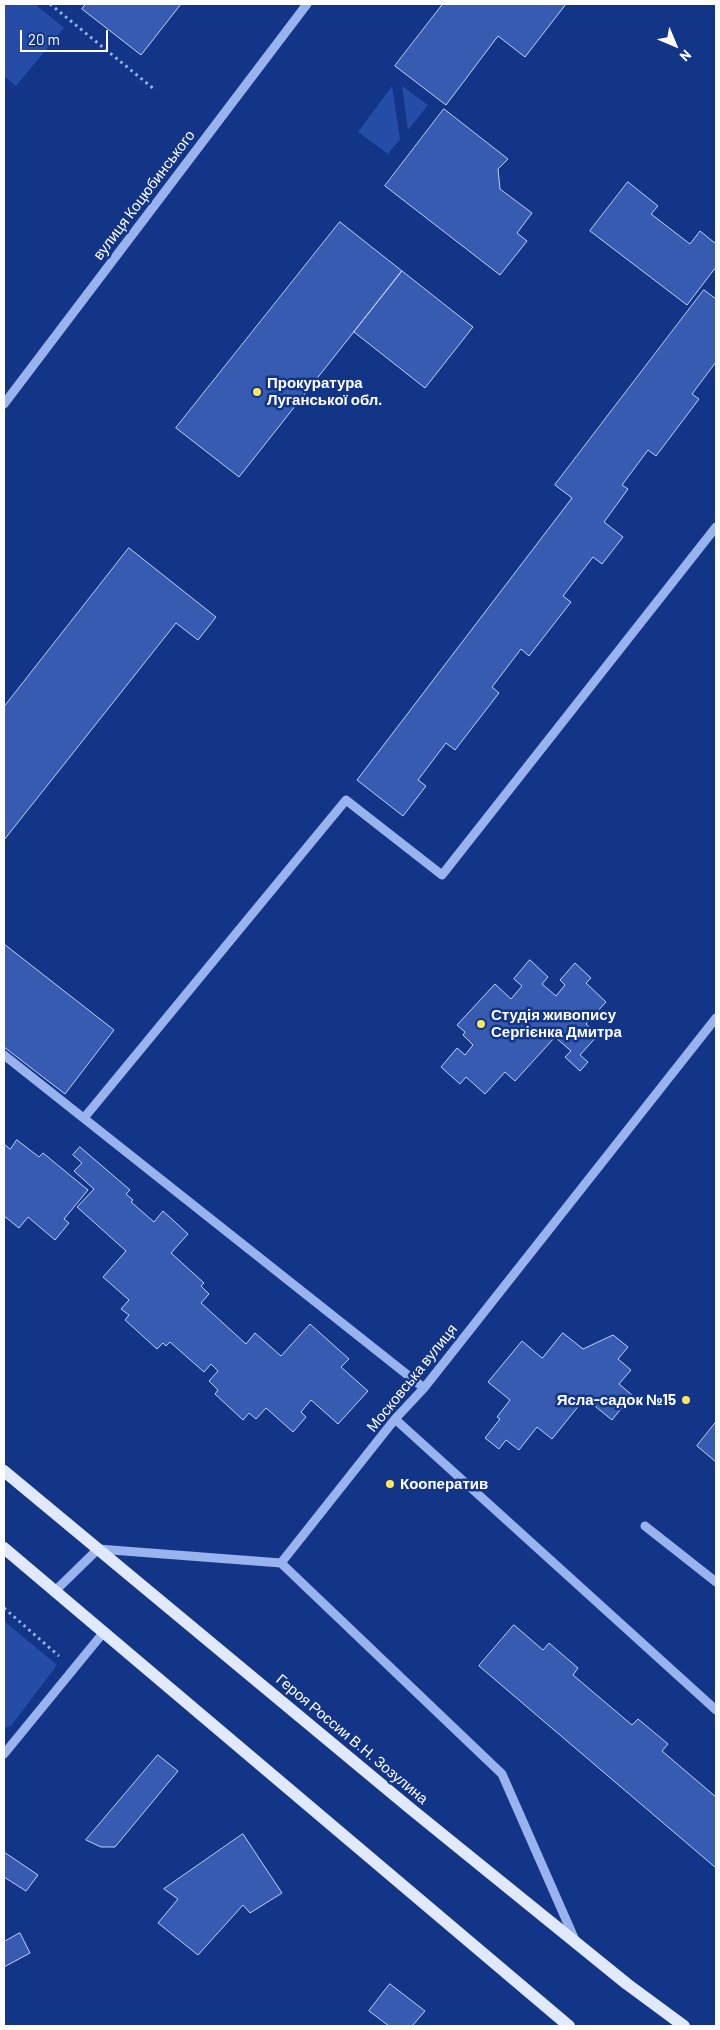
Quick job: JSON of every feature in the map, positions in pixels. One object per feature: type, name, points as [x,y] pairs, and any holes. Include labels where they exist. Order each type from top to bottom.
[{"type":"main road","name":"Героя России В.Н. Зозулина","points":[[4,1471],[410,1809],[576,1943],[684,2026]]},
{"type":"main road","points":[[4,1548],[569,2026]]},
{"type":"street","name":"вулиця Коцюбинського","points":[[4,404],[306,4]]},
{"type":"street","points":[[84,1118],[346,800],[442,875],[716,527]]},
{"type":"street","name":"Московська вулиця","points":[[281,1563],[395,1419],[424,1388],[715,1022]]},
{"type":"street","points":[[4,1055],[424,1388]]},
{"type":"street","points":[[395,1419],[716,1710]]},
{"type":"street","points":[[644,1526],[716,1582]]},
{"type":"street","points":[[54,1592],[98,1549],[281,1563],[502,1774],[576,1943]]},
{"type":"street","points":[[4,1754],[73,1667],[103,1633]]},
{"type":"path","points":[[50,4],[154,89]]},
{"type":"path","points":[[4,1608],[73,1667]]},
{"type":"shaded area","points":[[4,4],[35,4],[64,28],[16,86],[4,76]]},
{"type":"shaded area","points":[[392,86],[400,139],[388,154],[358,132]]},
{"type":"shaded area","points":[[402,86],[428,105],[408,130]]},
{"type":"shaded area","points":[[4,1621],[57,1665],[11,1726],[4,1728]]},
{"type":"building","points":[[86,4],[181,4],[141,55],[82,9]]},
{"type":"building","points":[[443,4],[566,4],[525,57],[498,36],[446,105],[395,66]]},
{"type":"building","points":[[444,109],[508,159],[498,169],[500,189],[532,213],[517,233],[527,241],[500,275],[385,186]]},
{"type":"building","points":[[628,182],[658,206],[651,214],[690,244],[700,231],[716,244],[716,267],[687,305],[590,231]]},
{"type":"building","points":[[340,222],[402,271],[239,477],[176,428]]},
{"type":"building","points":[[402,271],[473,327],[425,388],[354,332]]},
{"type":"building","points":[[704,290],[716,299],[716,362],[692,394],[699,399],[656,456],[648,450],[622,485],[628,489],[604,522],[623,537],[602,564],[593,557],[563,596],[571,602],[529,656],[521,649],[492,687],[499,693],[455,750],[446,743],[418,780],[426,786],[403,816],[357,780],[572,498],[555,485]]},
{"type":"building","points":[[129,548],[216,617],[198,640],[176,623],[4,840],[4,707]]},
{"type":"building","points":[[4,944],[114,1030],[65,1094],[4,1047]]},
{"type":"building","points":[[530,960],[548,977],[542,984],[556,996],[565,985],[560,980],[575,963],[591,978],[586,983],[606,1002],[586,1024],[598,1035],[580,1055],[588,1062],[580,1071],[565,1057],[571,1051],[555,1037],[515,1081],[505,1072],[485,1094],[466,1077],[460,1084],[441,1067],[457,1048],[465,1055],[473,1045],[463,1035],[465,1032],[457,1025],[495,984],[511,999],[522,986],[514,979]]},
{"type":"building","points":[[17,1140],[39,1157],[43,1153],[88,1190],[64,1219],[69,1223],[55,1240],[28,1217],[19,1228],[4,1216],[4,1144],[10,1149]]},
{"type":"building","points":[[80,1147],[130,1190],[126,1194],[133,1200],[131,1202],[154,1222],[163,1211],[188,1234],[171,1253],[204,1283],[201,1286],[209,1294],[201,1303],[246,1344],[255,1333],[281,1356],[310,1324],[349,1359],[341,1367],[368,1391],[338,1424],[311,1400],[301,1412],[306,1417],[293,1432],[266,1408],[256,1419],[249,1413],[243,1420],[215,1394],[218,1390],[209,1381],[218,1371],[211,1364],[204,1372],[170,1342],[166,1346],[163,1343],[157,1349],[125,1320],[129,1315],[121,1309],[129,1300],[103,1277],[126,1251],[77,1207],[94,1189],[74,1171],[82,1163],[73,1155]]},
{"type":"building","points":[[563,1333],[583,1349],[613,1335],[628,1347],[618,1359],[631,1370],[619,1384],[632,1395],[612,1420],[585,1398],[552,1439],[537,1427],[519,1450],[506,1440],[499,1449],[485,1438],[500,1419],[497,1417],[510,1400],[488,1382],[522,1341],[542,1358]]},
{"type":"building","points":[[716,1422],[716,1462],[697,1446]]},
{"type":"building","points":[[514,1625],[543,1650],[549,1643],[578,1668],[573,1675],[632,1725],[638,1719],[668,1744],[662,1751],[716,1797],[716,1868],[479,1666]]},
{"type":"building","points":[[158,1755],[178,1771],[115,1847],[101,1847],[86,1840]]},
{"type":"building","points":[[243,1834],[282,1893],[250,1913],[243,1905],[198,1955],[158,1923],[178,1899],[164,1889]]},
{"type":"building","points":[[4,1852],[38,1875],[26,1891],[4,1877]]},
{"type":"building","points":[[20,1933],[30,1953],[4,1967],[4,1942]]},
{"type":"building","points":[[390,1984],[425,2011],[412,2026],[389,2026],[369,2011]]},
{"type":"place","name":"Прокуратура Луганської обл.","points":[[257,392]]},
{"type":"place","name":"Студія живопису Сергієнка Дмитра","points":[[481,1024]]},
{"type":"place","name":"Ясла-садок №15","points":[[686,1400]]},
{"type":"place","name":"Кооператив","points":[[390,1484]]}]
